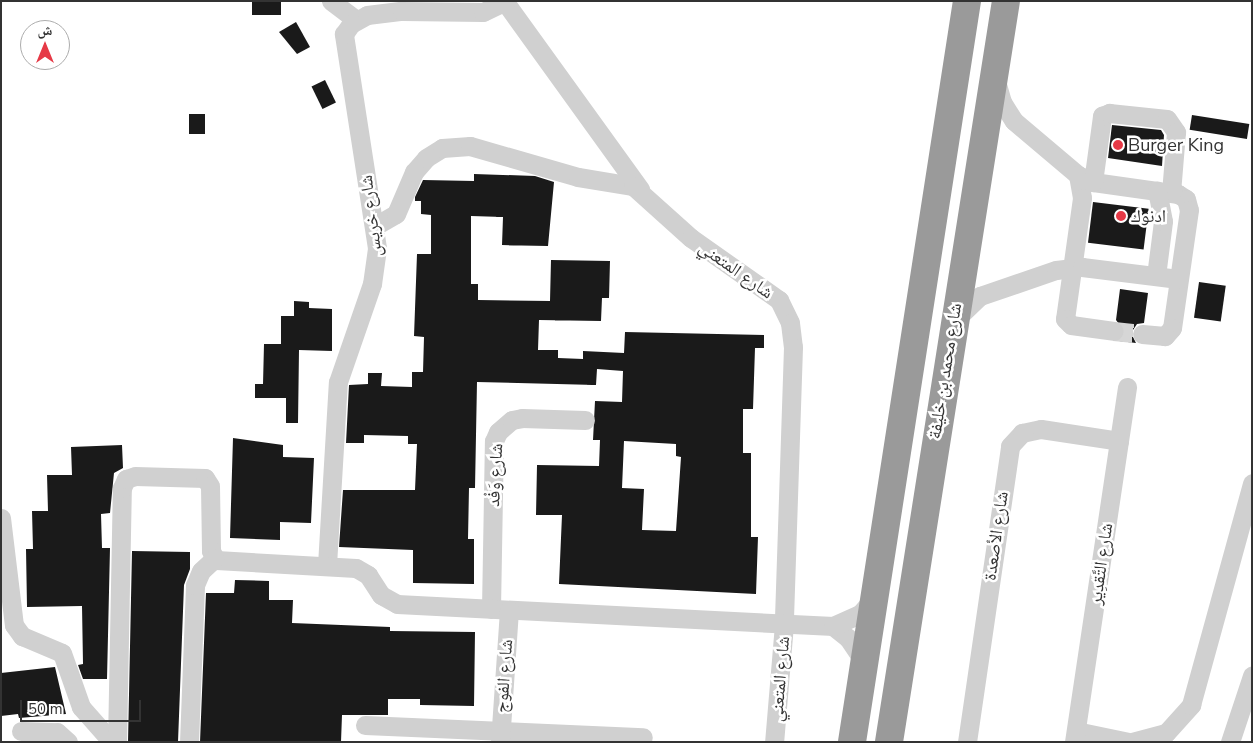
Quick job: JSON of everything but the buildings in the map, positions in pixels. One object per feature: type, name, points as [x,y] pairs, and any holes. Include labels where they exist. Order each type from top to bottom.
[{"type":"highway","name":"شارع محمد بن خليفة","points":[[852,742],[967,1]]},
{"type":"highway","name":"شارع محمد بن خليفة","points":[[889,742],[952,323],[996,74],[1006,1]]},
{"type":"street","points":[[331,1],[356,20],[402,11],[483,12],[506,2]]},
{"type":"street","name":"شارع المتعني","points":[[506,2],[640,189],[691,238],[771,291],[790,322],[793,347],[784,624],[774,742]]},
{"type":"street","name":"شارع خريس","points":[[327,565],[338,382],[372,284],[377,261],[375,226],[343,40],[347,29],[356,20]]},
{"type":"street","points":[[996,74],[1007,112],[1086,179],[1164,192],[1186,199],[1189,210],[1170,331],[1161,336],[1142,334]]},
{"type":"street","points":[[1114,331],[1068,323],[1065,315],[1086,179],[1102,116],[1109,113],[1167,119],[1176,132],[1164,192],[1163,221],[1156,276]]},
{"type":"street","points":[[375,226],[396,214],[419,164],[433,152],[451,146],[470,146],[578,177],[640,189]]},
{"type":"street","points":[[952,323],[969,304],[992,290],[1043,272],[1071,268],[1178,279]]},
{"type":"street","name":"شارع التَّقدِير","points":[[1075,736],[1127,387]]},
{"type":"street","name":"شارع وَفْد","points":[[500,610],[494,441],[498,432],[512,420],[522,418],[585,420]]},
{"type":"street","name":"شارع الأصعدة","points":[[967,742],[1010,446],[1022,433],[1041,429],[1119,441]]},
{"type":"street","points":[[117,742],[122,488],[126,480],[135,476],[205,478],[210,486],[210,551],[214,558],[225,563],[327,565],[363,571],[381,595],[397,604],[833,626],[856,617],[873,599]]},
{"type":"street","points":[[1075,736],[1131,742],[1166,733],[1192,705],[1252,482]]},
{"type":"street","points":[[1,518],[16,631],[28,640],[62,653],[81,708],[112,742]]},
{"type":"street","points":[[190,742],[196,585],[201,571],[214,558]]},
{"type":"street","name":"شارع الفوج","points":[[500,610],[500,736]]},
{"type":"street","points":[[833,626],[848,638],[864,662]]},
{"type":"street","points":[[1230,742],[1252,676]]},
{"type":"street","points":[[365,725],[500,736],[643,737]]},
{"type":"street","points":[[20,731],[57,732],[68,742]]},
{"type":"tunnel","points":[[1114,331],[1142,334]]},
{"type":"place","name":"Burger King","points":[[1118,145]]},
{"type":"place","name":"ادنوك","points":[[1121,216]]}]
